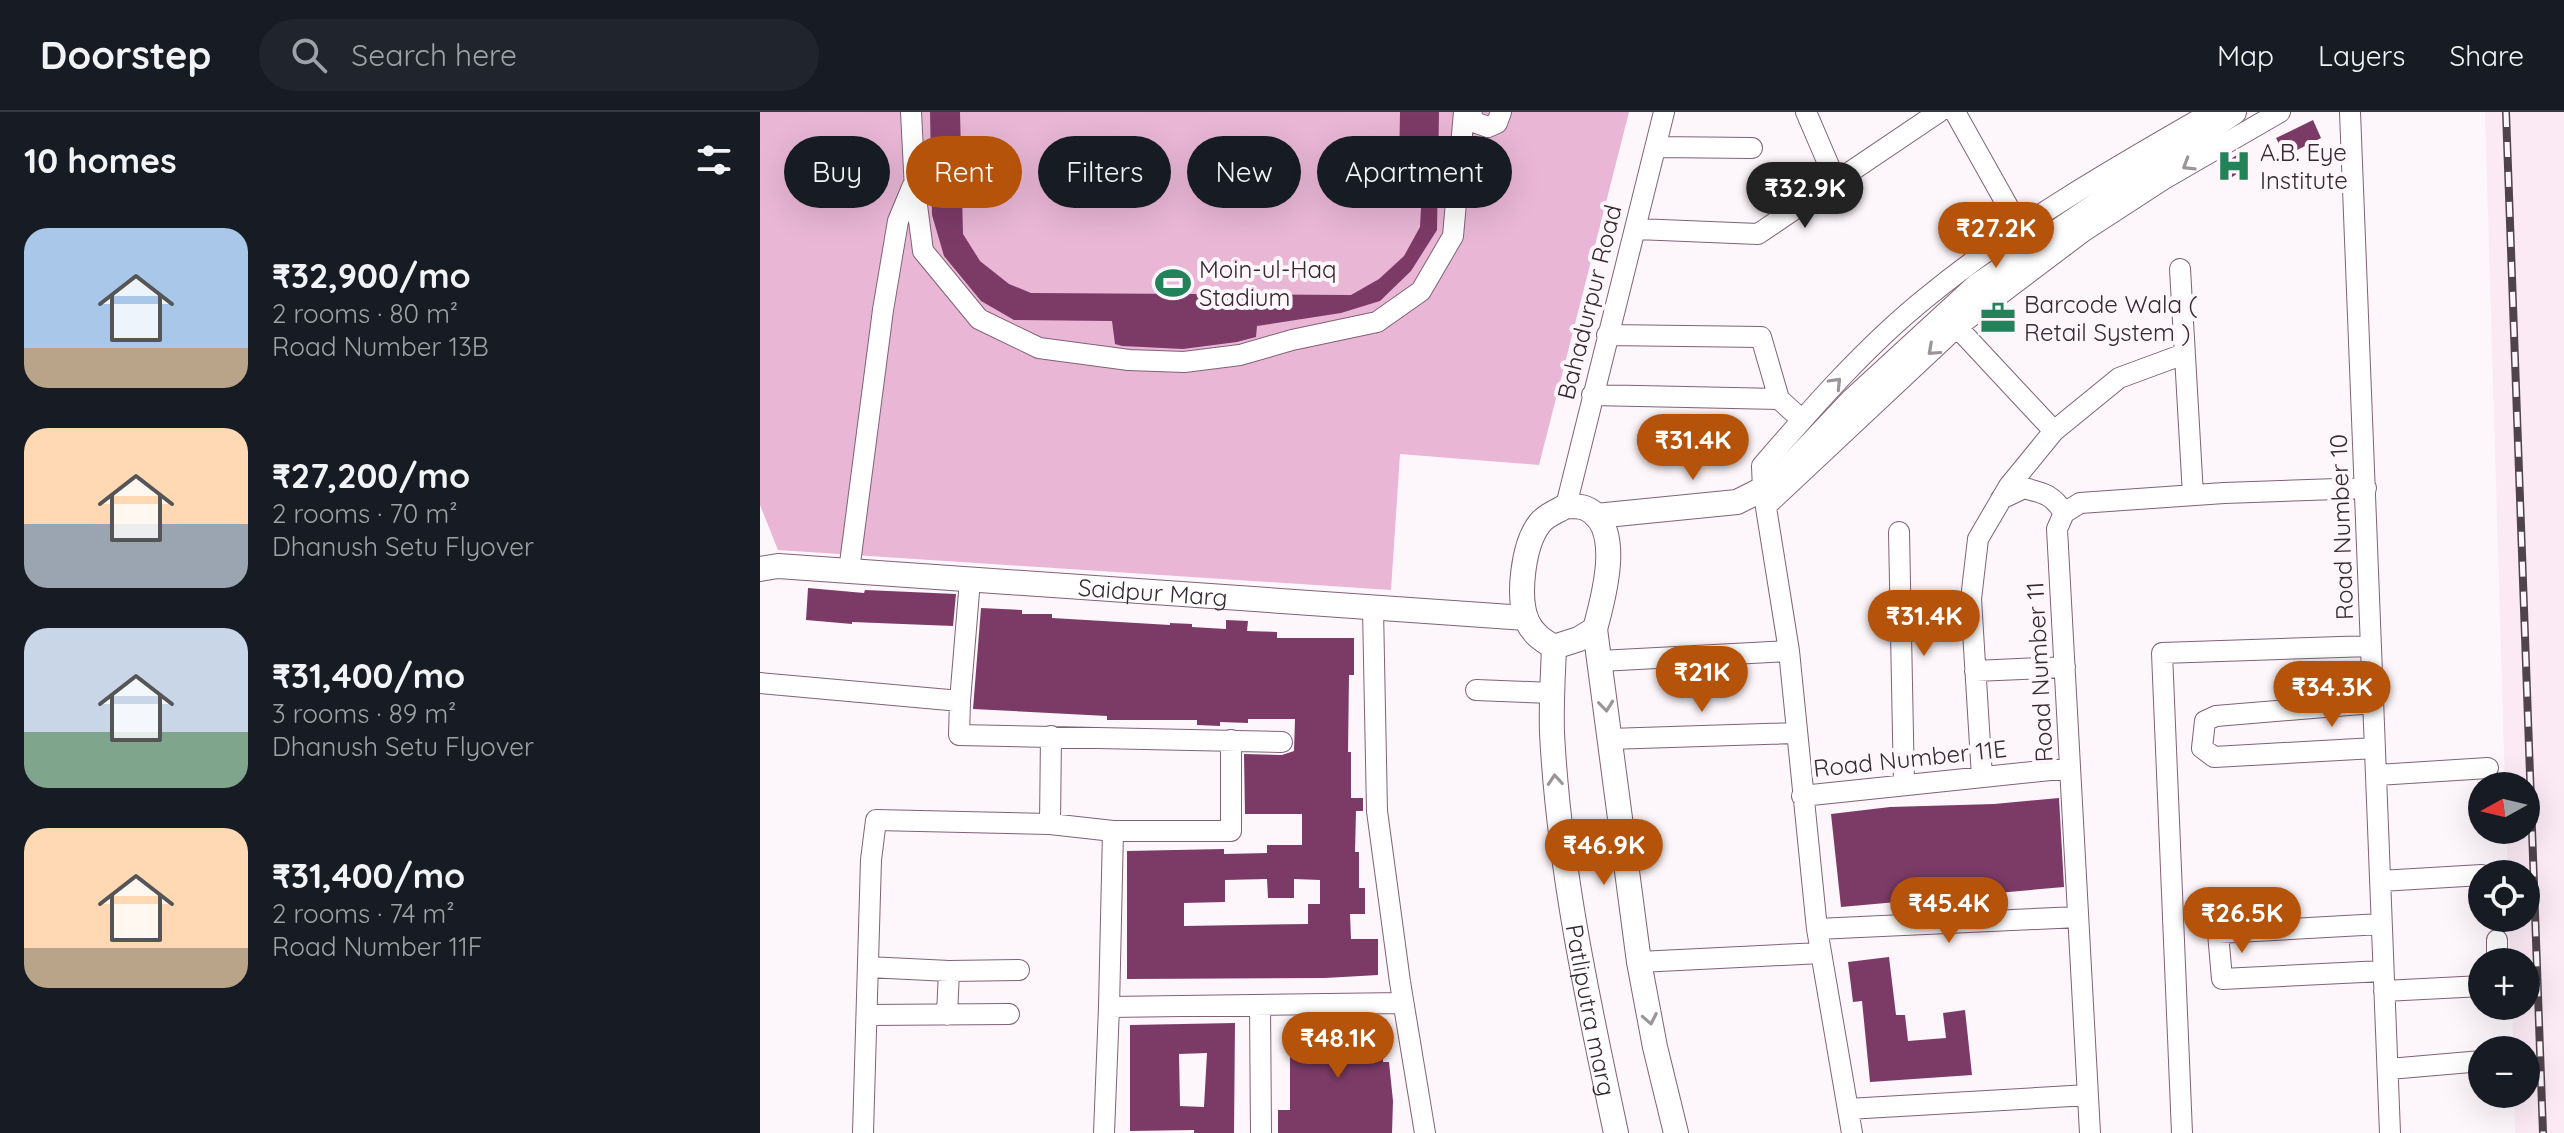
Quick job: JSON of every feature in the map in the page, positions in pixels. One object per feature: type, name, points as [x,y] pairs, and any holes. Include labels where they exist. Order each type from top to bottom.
[{"type":"main road","points":[[1596,516],[1737,502],[1767,493],[1853,400],[1977,286],[2234,112]]},
{"type":"main road","points":[[1595,629],[1579,639],[1554,647],[1541,639],[1526,618],[1522,598],[1530,541],[1540,522],[1566,506],[1584,507],[1596,516],[1609,547],[1605,590],[1595,629],[1639,962],[1676,1133]]},
{"type":"main road","points":[[1609,547],[1635,512]]},
{"type":"main road","name":"Saidpur Marg","points":[[766,563],[1526,618]]},
{"type":"main road","name":"Patliputra marg","points":[[1554,647],[1552,729],[1557,797],[1586,993],[1616,1133]]},
{"type":"street","points":[[911,112],[912,136]]},
{"type":"street","points":[[918,208],[923,251],[979,319],[1039,348],[1129,360],[1184,362],[1240,355],[1377,322],[1421,291],[1453,236],[1464,112],[1471,112],[1478,125],[1488,127],[1497,123],[1501,112]]},
{"type":"street","name":"Bahadurpur Road","points":[[1566,506],[1664,112]]},
{"type":"street","points":[[1806,112],[1836,182]]},
{"type":"street","points":[[1637,229],[1758,234],[1939,112]]},
{"type":"street","points":[[1955,112],[2020,228]]},
{"type":"street","points":[[1852,1133],[1817,929],[1789,651],[1762,466],[1839,380],[1925,298],[2020,228],[2212,112]]},
{"type":"street","points":[[1767,493],[1957,327],[2084,231],[2164,179],[2280,112]]},
{"type":"street","name":"Road Number 10","points":[[2350,112],[2390,1133]]},
{"type":"street","points":[[1656,147],[1752,148]]},
{"type":"street","points":[[849,571],[867,421],[898,221],[906,202]]},
{"type":"street","points":[[2180,269],[2193,495]]},
{"type":"street","points":[[1957,327],[2054,431]]},
{"type":"street","points":[[1607,335],[1761,337],[1779,399],[1802,420]]},
{"type":"street","points":[[1982,777],[1971,599],[1978,539],[2009,486],[2054,431],[2119,378],[2184,354]]},
{"type":"street","points":[[1592,395],[1779,399]]},
{"type":"street","points":[[2001,499],[2024,488],[2057,501],[2064,513],[2080,503],[2366,488]]},
{"type":"street","name":"Road Number 11","points":[[2064,513],[2057,529],[2090,1133]]},
{"type":"street","points":[[1899,532],[1904,785]]},
{"type":"street","points":[[970,580],[959,735],[1282,742]]},
{"type":"street","points":[[1373,609],[1377,811],[1403,1003],[1425,1133]]},
{"type":"street","points":[[2182,1133],[2162,653],[2371,646]]},
{"type":"street","points":[[1600,661],[1789,651]]},
{"type":"street","points":[[1975,671],[2065,667]]},
{"type":"street","points":[[760,683],[960,701]]},
{"type":"street","points":[[1476,690],[1553,693]]},
{"type":"street","points":[[2373,703],[2216,716],[2205,721],[2202,748],[2214,757],[2375,748]]},
{"type":"street","points":[[1609,739],[1797,733]]},
{"type":"street","points":[[1050,824],[1051,736]]},
{"type":"street","points":[[863,1133],[871,860],[876,820],[1050,824],[1113,831],[1231,831],[1231,740]]},
{"type":"street","name":"Road Number 11E","points":[[1802,796],[2070,768]]},
{"type":"street","points":[[2377,775],[2488,768]]},
{"type":"street","points":[[1104,1133],[1113,831]]},
{"type":"street","points":[[2380,881],[2468,876]]},
{"type":"street","points":[[1817,929],[2078,917]]},
{"type":"street","points":[[2381,924],[2218,933],[2222,979],[2468,985]]},
{"type":"street","points":[[2497,940],[2497,948]]},
{"type":"street","points":[[1639,962],[1821,953]]},
{"type":"street","points":[[868,967],[1019,970]]},
{"type":"street","points":[[947,1015],[949,971]]},
{"type":"street","points":[[1109,1007],[1403,1003]]},
{"type":"street","points":[[1260,1005],[1261,1133]]},
{"type":"street","points":[[867,1015],[1009,1014]]},
{"type":"street","points":[[2389,1069],[2468,1062]]},
{"type":"street","points":[[1848,1109],[2088,1095]]},
{"type":"shaded area","name":"Moin-ul-Haq Stadium","points":[[760,112],[1629,112],[1539,465],[1400,454],[1391,590],[778,550],[760,505]]},
{"type":"shaded area","points":[[2485,112],[2564,112],[2564,1133],[2515,1133],[2514,1108],[2540,1108],[2540,1036],[2513,1036],[2512,1020],[2540,1020],[2540,948],[2510,948],[2509,932],[2540,932],[2540,860],[2507,860],[2507,844],[2540,844],[2540,772],[2505,772]]},
{"type":"building","points":[[930,112],[960,112],[961,136],[930,136]]},
{"type":"building","points":[[1400,112],[1439,112],[1439,136],[1400,136]]},
{"type":"building","points":[[2313,120],[2321,138],[2285,156],[2276,138]]},
{"type":"building","points":[[2240,153],[2249,166],[2226,181],[2218,167]]},
{"type":"building","points":[[932,208],[962,208],[963,234],[980,261],[1009,284],[1031,293],[1351,295],[1379,279],[1404,256],[1420,227],[1421,208],[1437,208],[1437,230],[1411,271],[1380,301],[1341,313],[1257,326],[1256,337],[1237,342],[1183,349],[1115,344],[1112,321],[1014,320],[981,301],[944,256]]},
{"type":"building","points":[[808,588],[864,593],[865,590],[956,594],[953,626],[806,620]]},
{"type":"building","points":[[981,608],[1022,610],[1022,614],[1052,614],[1052,618],[1192,624],[1192,627],[1226,629],[1226,620],[1248,621],[1247,631],[1277,632],[1277,638],[1354,638],[1354,675],[1349,675],[1348,752],[1351,752],[1351,798],[1363,798],[1363,811],[1356,811],[1355,852],[1359,852],[1359,888],[1365,888],[1365,914],[1350,914],[1351,939],[1378,939],[1378,975],[1127,979],[1127,851],[1224,849],[1224,854],[1267,853],[1267,845],[1302,845],[1302,814],[1245,814],[1244,754],[1282,755],[1294,751],[1295,719],[1248,719],[1248,723],[1220,722],[1220,726],[1197,725],[1197,720],[1107,720],[1107,716],[973,709]],"holes":[[[1267,879],[1268,898],[1294,898],[1294,879],[1320,880],[1320,904],[1308,904],[1308,924],[1184,926],[1184,903],[1225,902],[1225,880]]]},
{"type":"building","points":[[2059,798],[2064,887],[1841,907],[1831,814],[1890,807],[1994,804]]},
{"type":"building","points":[[1889,957],[1896,1015],[1905,1015],[1908,1041],[1946,1038],[1943,1013],[1965,1010],[1972,1075],[1870,1082],[1862,1001],[1853,1002],[1848,962]]},
{"type":"building","points":[[1345,1021],[1384,1022],[1383,1062],[1389,1062],[1392,1133],[1278,1133],[1278,1110],[1290,1110],[1290,1024],[1345,1024]]},
{"type":"building","points":[[1235,1023],[1234,1133],[1130,1131],[1130,1025]],"holes":[[[1207,1053],[1204,1107],[1180,1106],[1179,1054]]]},
{"type":"railway","points":[[2506,112],[2543,1133]]},
{"type":"place","name":"A.B. Eye Institute","points":[[2234,166]]},
{"type":"place","name":"Moin-ul-Haq Stadium","points":[[1173,283]]},
{"type":"place","name":"Barcode Wala ( Retail System )","points":[[1998,318]]}]
